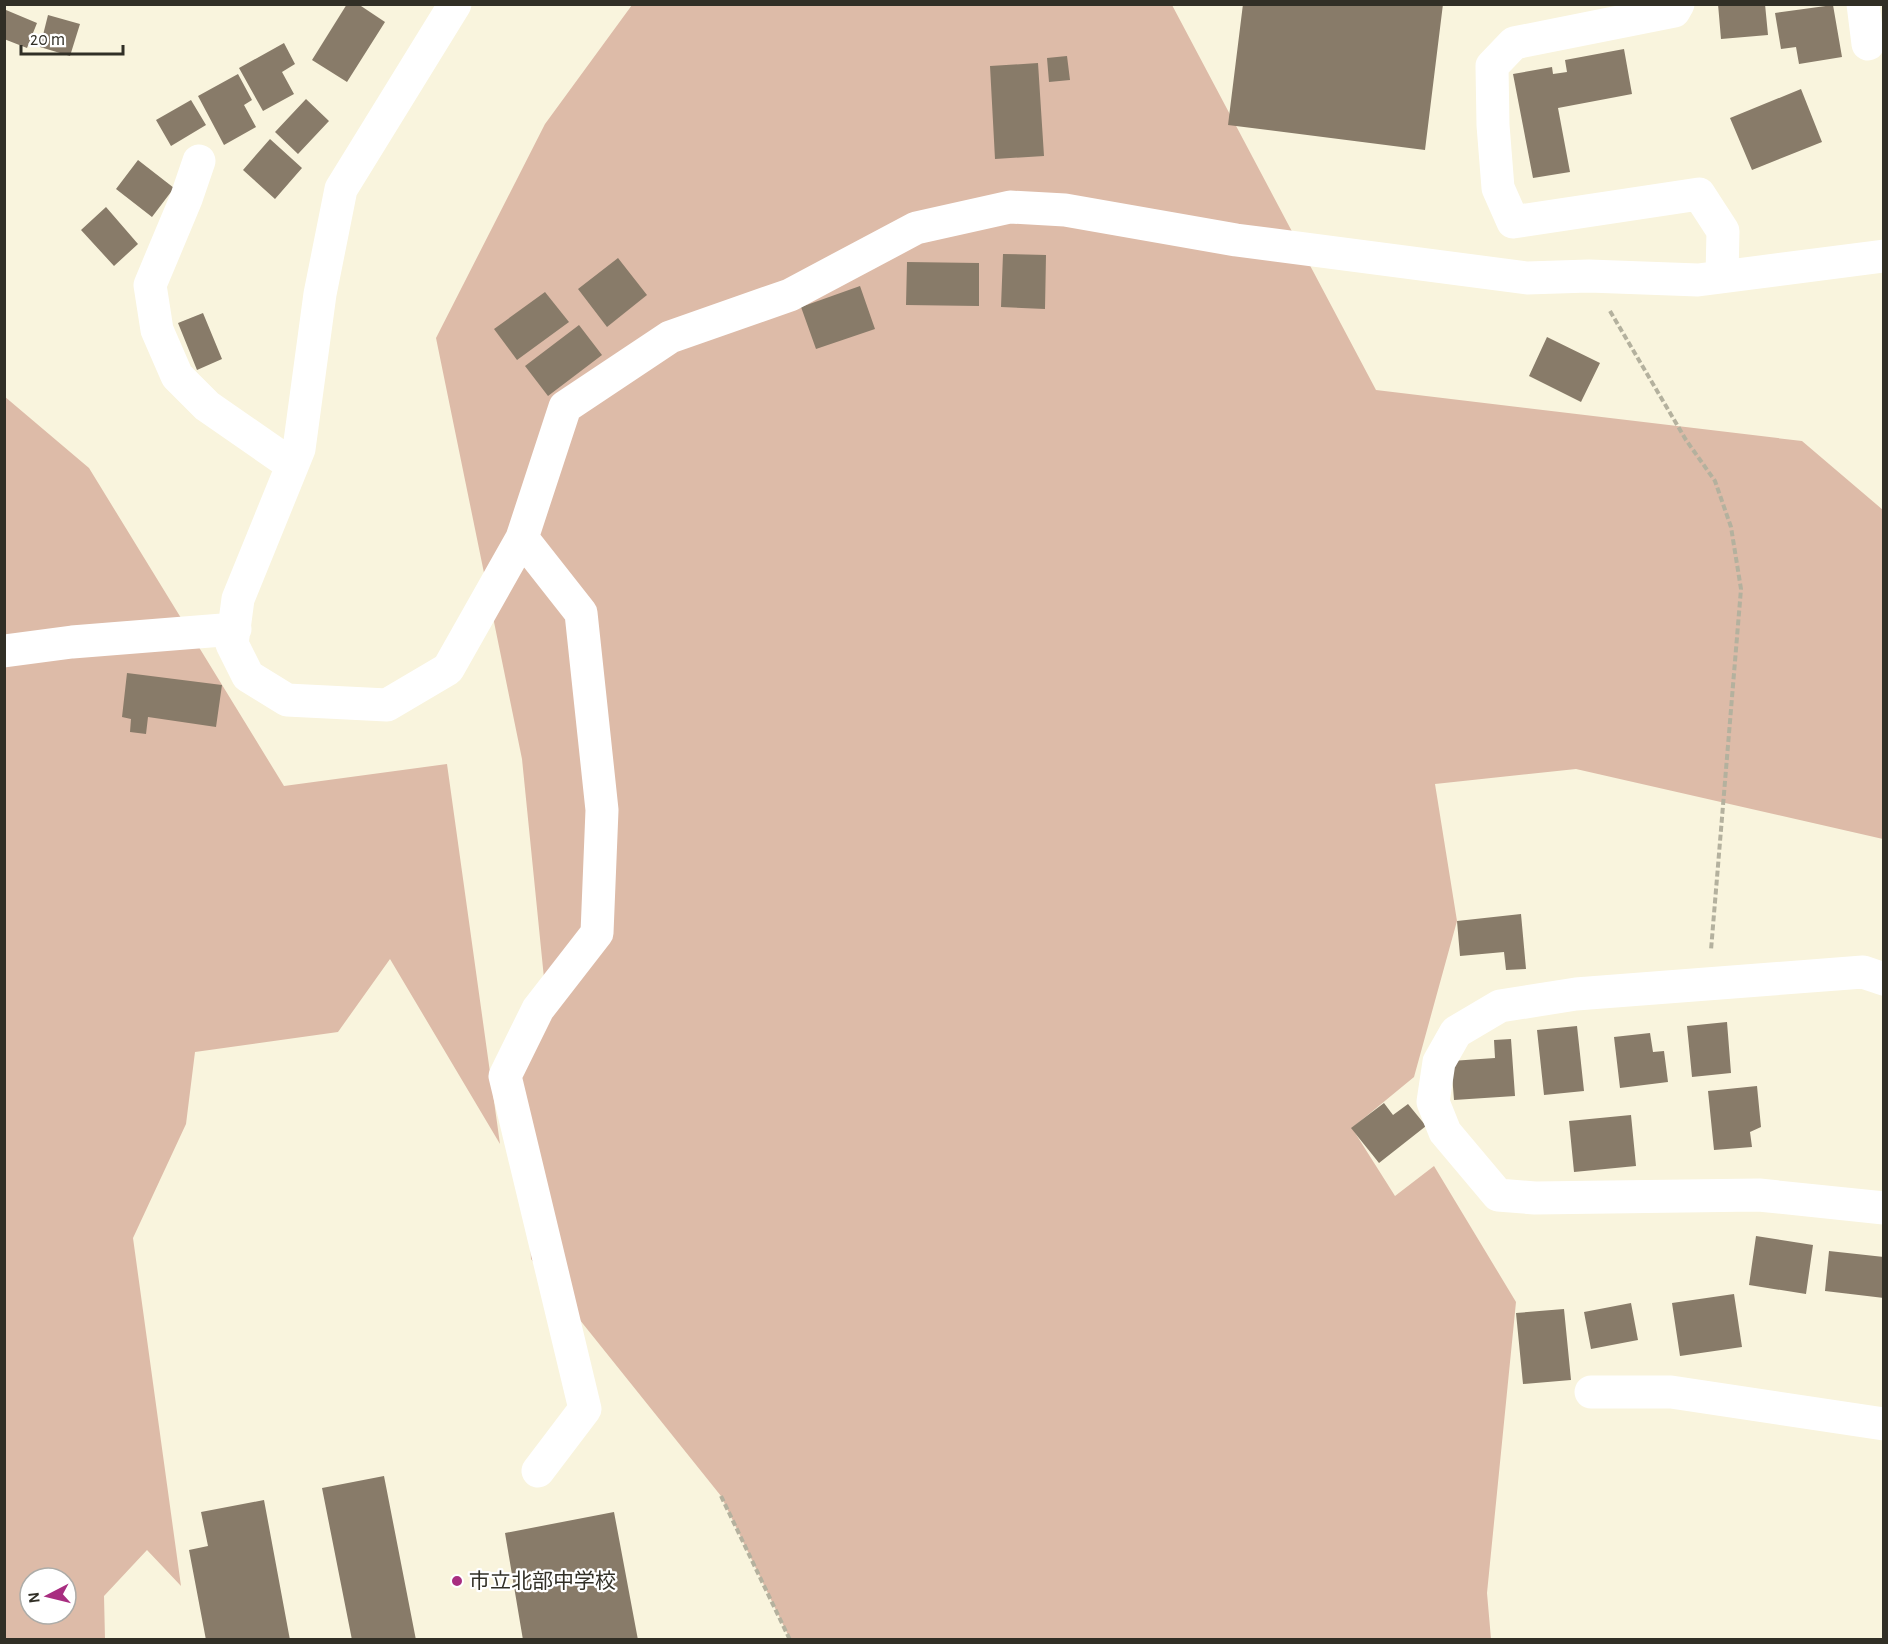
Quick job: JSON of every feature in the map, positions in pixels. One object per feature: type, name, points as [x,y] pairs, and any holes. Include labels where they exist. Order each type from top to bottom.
[{"type":"street","points":[[455,4],[341,189],[320,294],[299,449],[238,599],[232,644],[248,676],[287,700],[387,705],[448,669],[522,538],[565,406],[670,337],[790,295],[916,228],[1010,207],[1065,210],[1236,240],[1527,278],[1589,276],[1698,280],[1884,256]]},
{"type":"street","points":[[1678,4],[1674,10],[1514,43],[1492,66],[1493,125],[1498,188],[1513,222],[1699,194],[1723,231],[1722,276]]},
{"type":"street","points":[[1863,4],[1868,44]]},
{"type":"street","points":[[199,161],[186,199],[150,285],[157,330],[177,376],[207,406],[292,465]]},
{"type":"street","points":[[522,538],[581,613],[602,810],[597,933],[538,1009],[505,1076],[585,1409],[538,1472]]},
{"type":"street","points":[[4,651],[72,642],[235,629]]},
{"type":"street","points":[[1884,979],[1863,972],[1576,994],[1500,1006],[1456,1032],[1439,1062],[1433,1102],[1445,1132],[1498,1195],[1535,1198],[1759,1195],[1884,1208]]},
{"type":"street","points":[[1591,1392],[1671,1392],[1884,1424]]},
{"type":"path","points":[[1589,276],[1686,440],[1715,481],[1731,527],[1742,590],[1708,984]]},
{"type":"path","points":[[721,1496],[790,1640]]},
{"type":"shaded area","points":[[632,5],[1172,5],[1376,390],[1802,441],[1883,510],[1883,839],[1576,769],[1435,784],[1457,921],[1414,1077],[1352,1128],[1395,1196],[1434,1166],[1516,1302],[1487,1593],[1491,1639],[790,1639],[721,1496],[531,1259],[519,1037],[546,998],[522,759],[436,338],[545,124]]},
{"type":"shaded area","points":[[4,396],[89,468],[284,786],[447,764],[500,1144],[390,959],[338,1032],[195,1052],[186,1124],[133,1238],[181,1586],[147,1550],[104,1596],[105,1639],[5,1639]]},
{"type":"building","points":[[347,4],[358,4],[385,22],[347,82],[312,60]]},
{"type":"building","points":[[1243,4],[1443,4],[1425,150],[1228,125]]},
{"type":"building","points":[[1718,4],[1765,4],[1768,35],[1721,39]]},
{"type":"building","points":[[1833,5],[1842,57],[1799,64],[1796,47],[1781,49],[1775,13]]},
{"type":"building","points":[[6,10],[37,23],[27,48],[4,39]]},
{"type":"building","points":[[48,15],[80,24],[70,56],[40,47]]},
{"type":"building","points":[[284,43],[295,64],[282,72],[294,94],[263,111],[239,68]]},
{"type":"building","points":[[1624,49],[1632,94],[1558,108],[1570,172],[1533,178],[1513,74],[1552,67],[1553,74],[1567,72],[1565,60]]},
{"type":"building","points":[[1067,56],[1070,80],[1049,82],[1047,58]]},
{"type":"building","points":[[1038,63],[1044,156],[995,159],[990,66]]},
{"type":"building","points":[[238,74],[252,100],[244,105],[256,127],[224,145],[198,96]]},
{"type":"building","points":[[1801,89],[1822,142],[1752,170],[1730,118]]},
{"type":"building","points":[[306,99],[329,121],[298,154],[275,132]]},
{"type":"building","points":[[191,100],[206,125],[171,146],[156,120]]},
{"type":"building","points":[[270,139],[302,168],[275,199],[243,170]]},
{"type":"building","points":[[138,160],[174,188],[152,217],[116,189]]},
{"type":"building","points":[[106,207],[138,244],[114,266],[81,230]]},
{"type":"building","points":[[1003,254],[1046,255],[1045,309],[1001,307]]},
{"type":"building","points":[[618,258],[647,295],[607,327],[578,289]]},
{"type":"building","points":[[907,262],[979,263],[979,306],[906,305]]},
{"type":"building","points":[[860,286],[875,329],[816,349],[801,307]]},
{"type":"building","points":[[545,292],[569,322],[517,360],[494,329]]},
{"type":"building","points":[[203,313],[222,359],[197,370],[178,323]]},
{"type":"building","points":[[579,325],[602,355],[548,396],[525,366]]},
{"type":"building","points":[[1547,337],[1600,363],[1581,402],[1529,376]]},
{"type":"building","points":[[127,673],[222,685],[216,727],[148,717],[146,734],[130,732],[131,719],[122,717]]},
{"type":"building","points":[[1521,914],[1526,969],[1506,970],[1504,952],[1460,956],[1457,921]]},
{"type":"building","points":[[1727,1022],[1731,1073],[1692,1077],[1687,1026]]},
{"type":"building","points":[[1577,1026],[1584,1091],[1544,1095],[1537,1030]]},
{"type":"building","points":[[1650,1033],[1653,1052],[1664,1051],[1668,1082],[1620,1088],[1614,1037]]},
{"type":"building","points":[[1511,1039],[1515,1096],[1454,1100],[1451,1061],[1495,1058],[1494,1040]]},
{"type":"building","points":[[1757,1086],[1761,1127],[1750,1132],[1752,1147],[1714,1150],[1708,1091]]},
{"type":"building","points":[[1384,1103],[1393,1115],[1408,1104],[1426,1126],[1379,1163],[1351,1128]]},
{"type":"building","points":[[1631,1115],[1636,1166],[1574,1172],[1569,1121]]},
{"type":"building","points":[[1756,1236],[1813,1245],[1806,1294],[1749,1285]]},
{"type":"building","points":[[1829,1251],[1884,1257],[1884,1298],[1825,1291]]},
{"type":"building","points":[[1734,1294],[1742,1347],[1680,1356],[1672,1303]]},
{"type":"building","points":[[1631,1303],[1638,1340],[1591,1349],[1584,1312]]},
{"type":"building","points":[[1564,1309],[1571,1380],[1523,1384],[1516,1313]]},
{"type":"building","points":[[384,1476],[416,1640],[352,1640],[322,1488]]},
{"type":"building","points":[[264,1500],[290,1640],[206,1640],[189,1550],[208,1546],[201,1512]]},
{"type":"building","points":[[614,1512],[638,1640],[523,1640],[505,1533]]},
{"type":"place","name":"市立北部中学校","points":[[457,1581]]}]
